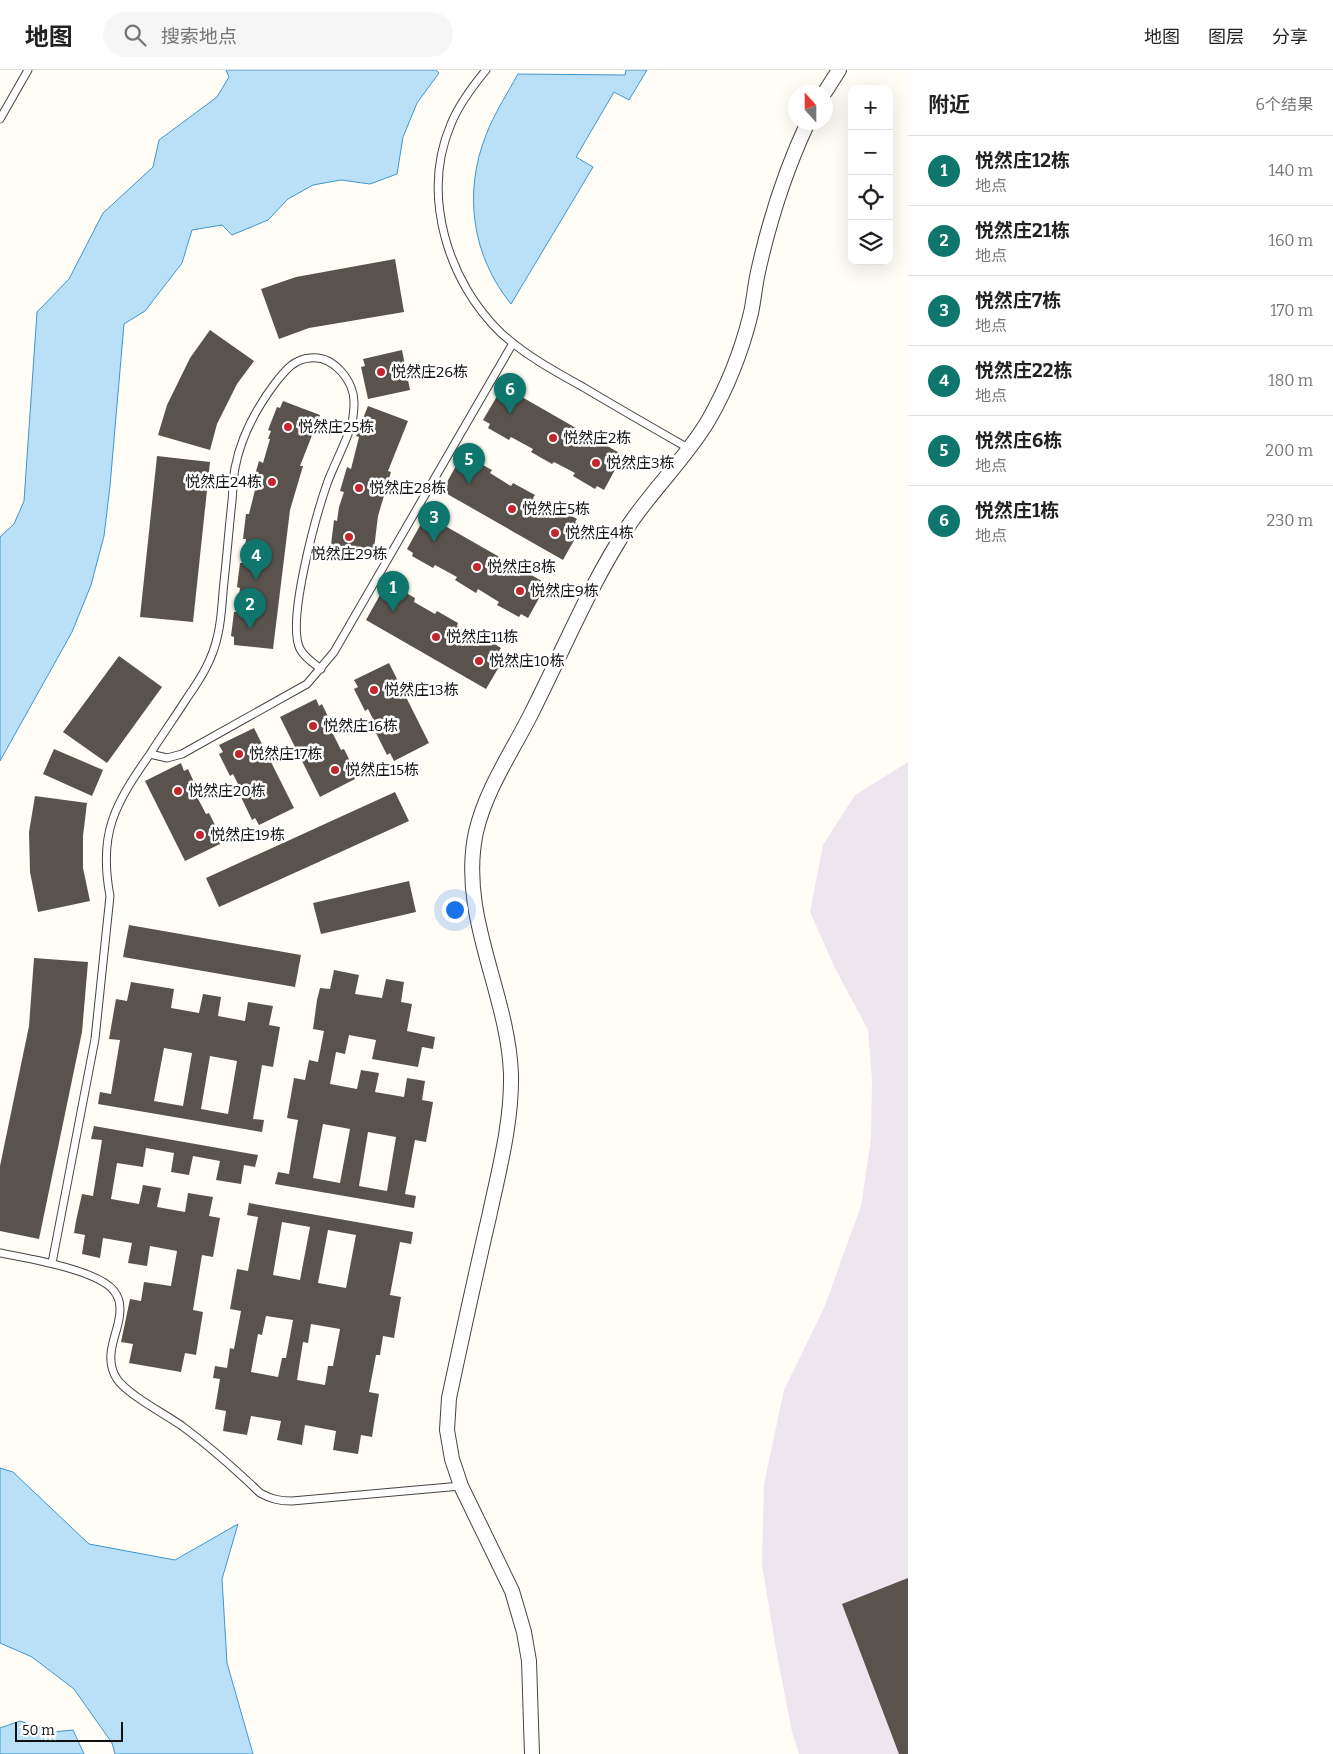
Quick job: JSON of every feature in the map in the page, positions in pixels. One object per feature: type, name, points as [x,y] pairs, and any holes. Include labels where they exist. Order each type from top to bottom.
[{"type":"street","points":[[829,85],[839,70]]},
{"type":"street","points":[[532,1754],[529,1661],[524,1632],[512,1590],[461,1486],[452,1459],[447,1430],[449,1398],[501,1162],[508,1120],[511,1077],[508,1038],[474,908],[472,872],[476,832],[489,793],[528,720],[607,562],[629,524],[707,422],[737,360],[752,311],[758,272],[780,194],[793,153],[804,130]]},
{"type":"lane","points":[[0,119],[28,70]]},
{"type":"lane","points":[[486,70],[466,96],[450,124],[441,156],[437,188],[441,220],[449,251],[462,281],[479,308],[500,332],[525,353],[688,448]]},
{"type":"lane","points":[[150,754],[167,758],[182,754],[307,684],[334,652],[513,343]]},
{"type":"lane","points":[[52,1263],[94,1039],[110,896],[106,862],[110,829],[121,798],[200,680],[212,657],[220,619],[235,467],[243,438],[256,411],[287,369],[298,361],[310,357],[323,359],[335,365],[349,381],[355,402],[351,424],[318,512],[307,557],[299,604],[296,635],[300,648],[309,660],[321,668]]},
{"type":"lane","points":[[0,1253],[52,1263],[104,1282],[115,1292],[120,1306],[119,1320],[110,1350],[111,1365],[117,1379],[127,1390],[181,1425],[206,1444],[260,1493],[267,1497],[275,1500],[292,1501],[461,1486]]},
{"type":"shaded area","points":[[908,762],[908,1754],[799,1754],[792,1732],[762,1565],[764,1484],[784,1390],[824,1308],[861,1206],[871,1139],[872,1080],[868,1030],[835,968],[810,912],[823,845],[855,795]]},
{"type":"water","points":[[226,70],[436,70],[439,73],[417,103],[403,137],[397,174],[370,184],[341,180],[313,185],[288,199],[268,220],[232,235],[222,225],[192,230],[182,263],[145,311],[124,324],[104,536],[91,585],[72,632],[0,761],[0,537],[14,524],[24,501],[37,312],[69,279],[103,213],[153,167],[159,140],[217,97],[229,77]]},
{"type":"water","points":[[626,70],[647,70],[629,100],[614,92],[576,157],[593,167],[511,304],[487,266],[475,223],[475,179],[479,157],[493,119],[518,74],[625,75]]},
{"type":"water","points":[[0,1468],[13,1472],[89,1544],[175,1560],[238,1524],[222,1579],[227,1663],[253,1754],[115,1754],[112,1743],[74,1689],[32,1657],[0,1643]]},
{"type":"water","points":[[20,1721],[53,1732],[73,1730],[84,1754],[0,1754],[0,1728]]},
{"type":"building","points":[[395,259],[404,312],[309,328],[279,339],[261,289],[296,277]]},
{"type":"building","points":[[210,330],[254,361],[237,384],[217,424],[210,450],[158,435],[167,405],[190,358]]},
{"type":"building","name":"悦然庄26栋","points":[[402,350],[410,390],[368,399],[361,367],[365,366],[363,359]]},
{"type":"building","points":[[503,386],[623,455],[604,490],[597,486],[595,489],[573,476],[575,473],[554,462],[552,464],[531,452],[533,449],[511,437],[509,440],[488,428],[490,424],[483,420]]},
{"type":"building","points":[[283,401],[320,415],[300,466],[303,466],[290,510],[273,649],[234,645],[234,637],[231,636],[240,588],[237,587],[246,539],[243,539],[246,514],[249,514],[256,486],[252,485],[259,461],[263,463],[270,439],[268,439],[271,431],[268,430],[277,407],[280,408]]},
{"type":"building","points":[[368,406],[408,421],[388,471],[391,472],[378,516],[373,557],[333,553],[334,545],[331,545],[334,520],[337,521],[344,492],[340,491],[347,467],[351,469],[359,437],[356,436]]},
{"type":"building","points":[[157,456],[210,462],[193,622],[140,617]]},
{"type":"building","points":[[461,457],[468,461],[470,458],[492,470],[490,473],[511,486],[513,483],[535,495],[533,498],[554,510],[556,507],[577,519],[575,522],[582,526],[563,560],[442,491]]},
{"type":"building","points":[[426,515],[547,584],[528,618],[521,614],[519,617],[497,605],[499,602],[478,589],[476,593],[455,580],[457,577],[435,565],[433,568],[412,556],[413,553],[407,549]]},
{"type":"building","points":[[385,586],[392,590],[394,586],[415,598],[414,602],[435,614],[437,611],[458,623],[457,626],[478,638],[480,635],[501,648],[499,651],[506,655],[486,689],[366,620]]},
{"type":"building","points":[[119,656],[162,687],[107,763],[63,732]]},
{"type":"building","points":[[389,663],[429,743],[394,761],[390,753],[387,755],[376,733],[379,731],[368,709],[365,711],[354,689],[358,687],[354,680]]},
{"type":"building","points":[[316,699],[319,706],[322,704],[333,727],[330,728],[341,750],[344,749],[355,771],[352,772],[355,779],[320,797],[280,717]]},
{"type":"building","points":[[254,728],[294,808],[259,825],[255,818],[252,820],[241,797],[244,796],[233,774],[230,776],[219,754],[223,752],[219,745]]},
{"type":"building","points":[[54,749],[103,770],[92,796],[43,774]]},
{"type":"building","points":[[181,763],[184,771],[188,769],[198,791],[195,793],[206,814],[209,813],[220,835],[217,837],[220,844],[185,861],[145,781]]},
{"type":"building","points":[[395,792],[409,821],[219,907],[206,878]]},
{"type":"building","points":[[35,796],[87,803],[83,836],[83,868],[90,901],[38,912],[30,872],[29,832]]},
{"type":"building","points":[[409,881],[416,912],[321,934],[313,903]]},
{"type":"building","points":[[129,925],[301,955],[295,987],[123,957]]},
{"type":"building","points":[[34,958],[88,962],[82,1032],[39,1239],[0,1231],[0,1166],[29,1026]]},
{"type":"building","points":[[334,970],[359,975],[355,994],[382,998],[386,979],[404,982],[401,1002],[412,1004],[407,1031],[435,1037],[433,1049],[422,1047],[418,1067],[372,1059],[376,1040],[349,1035],[345,1054],[336,1052],[330,1084],[357,1089],[361,1070],[379,1073],[375,1092],[404,1097],[407,1078],[425,1081],[422,1100],[433,1102],[431,1114],[426,1142],[415,1140],[405,1194],[416,1196],[414,1208],[275,1184],[278,1172],[289,1174],[298,1120],[287,1118],[294,1078],[305,1080],[309,1060],[318,1062],[324,1031],[313,1029],[317,1000],[320,988],[330,989]],"holes":[[[323,1124],[350,1129],[340,1183],[313,1178]],[[368,1132],[396,1137],[387,1191],[359,1186]]]},
{"type":"building","points":[[131,982],[174,989],[171,1008],[199,1013],[203,994],[221,997],[218,1016],[245,1021],[248,1002],[273,1006],[269,1025],[280,1027],[273,1067],[262,1065],[253,1119],[264,1120],[262,1132],[98,1104],[100,1092],[111,1094],[120,1040],[109,1039],[116,999],[127,1001]],"holes":[[[164,1048],[192,1053],[183,1106],[154,1101]],[[210,1056],[237,1061],[228,1114],[201,1109]]]},
{"type":"building","points":[[94,1126],[258,1155],[255,1167],[244,1165],[241,1184],[216,1180],[220,1161],[193,1156],[189,1175],[171,1172],[174,1153],[146,1148],[143,1167],[117,1163],[111,1199],[139,1204],[143,1185],[161,1188],[157,1207],[185,1212],[188,1193],[213,1197],[209,1216],[220,1218],[213,1257],[202,1255],[193,1310],[203,1312],[196,1355],[185,1353],[181,1372],[129,1363],[133,1344],[121,1342],[130,1299],[141,1301],[144,1282],[171,1286],[177,1251],[150,1246],[147,1266],[128,1263],[132,1243],[103,1238],[100,1258],[82,1254],[85,1235],[74,1233],[82,1194],[93,1196],[102,1140],[91,1139]]},
{"type":"building","points":[[249,1203],[413,1232],[411,1244],[400,1242],[390,1295],[401,1297],[394,1338],[383,1336],[380,1355],[376,1355],[369,1392],[379,1394],[372,1437],[361,1435],[358,1454],[333,1450],[336,1431],[305,1425],[302,1445],[277,1440],[281,1421],[251,1416],[247,1435],[223,1431],[226,1411],[215,1409],[220,1379],[213,1378],[215,1366],[227,1368],[230,1348],[234,1349],[241,1311],[230,1309],[237,1269],[248,1271],[258,1217],[247,1215]],"holes":[[[282,1222],[310,1227],[300,1280],[273,1275]],[[328,1230],[356,1235],[346,1288],[318,1283]],[[266,1316],[293,1320],[286,1358],[282,1358],[278,1377],[251,1372],[258,1334],[262,1335]],[[311,1324],[340,1329],[333,1366],[328,1366],[325,1385],[297,1380],[303,1342],[308,1343]]]},
{"type":"building","points":[[908,1578],[908,1754],[899,1754],[842,1604]]},
{"type":"place","name":"悦然庄26栋","points":[[381,372]]},
{"type":"place","name":"悦然庄1栋","points":[[510,414]]},
{"type":"place","name":"悦然庄25栋","points":[[288,427]]},
{"type":"place","name":"悦然庄2栋","points":[[553,438]]},
{"type":"place","name":"悦然庄3栋","points":[[596,463]]},
{"type":"place","name":"悦然庄24栋","points":[[272,482]]},
{"type":"place","name":"悦然庄6栋","points":[[469,484]]},
{"type":"place","name":"悦然庄28栋","points":[[359,488]]},
{"type":"place","name":"悦然庄5栋","points":[[512,509]]},
{"type":"place","name":"悦然庄4栋","points":[[555,533]]},
{"type":"place","name":"悦然庄29栋","points":[[349,537]]},
{"type":"place","name":"悦然庄7栋","points":[[434,542]]},
{"type":"place","name":"悦然庄8栋","points":[[477,567]]},
{"type":"place","name":"悦然庄22栋","points":[[256,580]]},
{"type":"place","name":"悦然庄9栋","points":[[520,591]]},
{"type":"place","name":"悦然庄12栋","points":[[393,612]]},
{"type":"place","name":"悦然庄21栋","points":[[250,629]]},
{"type":"place","name":"悦然庄11栋","points":[[436,637]]},
{"type":"place","name":"悦然庄10栋","points":[[479,661]]},
{"type":"place","name":"悦然庄13栋","points":[[374,690]]},
{"type":"place","name":"悦然庄16栋","points":[[313,726]]},
{"type":"place","name":"悦然庄17栋","points":[[239,754]]},
{"type":"place","name":"悦然庄15栋","points":[[335,770]]},
{"type":"place","name":"悦然庄20栋","points":[[178,791]]},
{"type":"place","name":"悦然庄19栋","points":[[200,835]]}]
